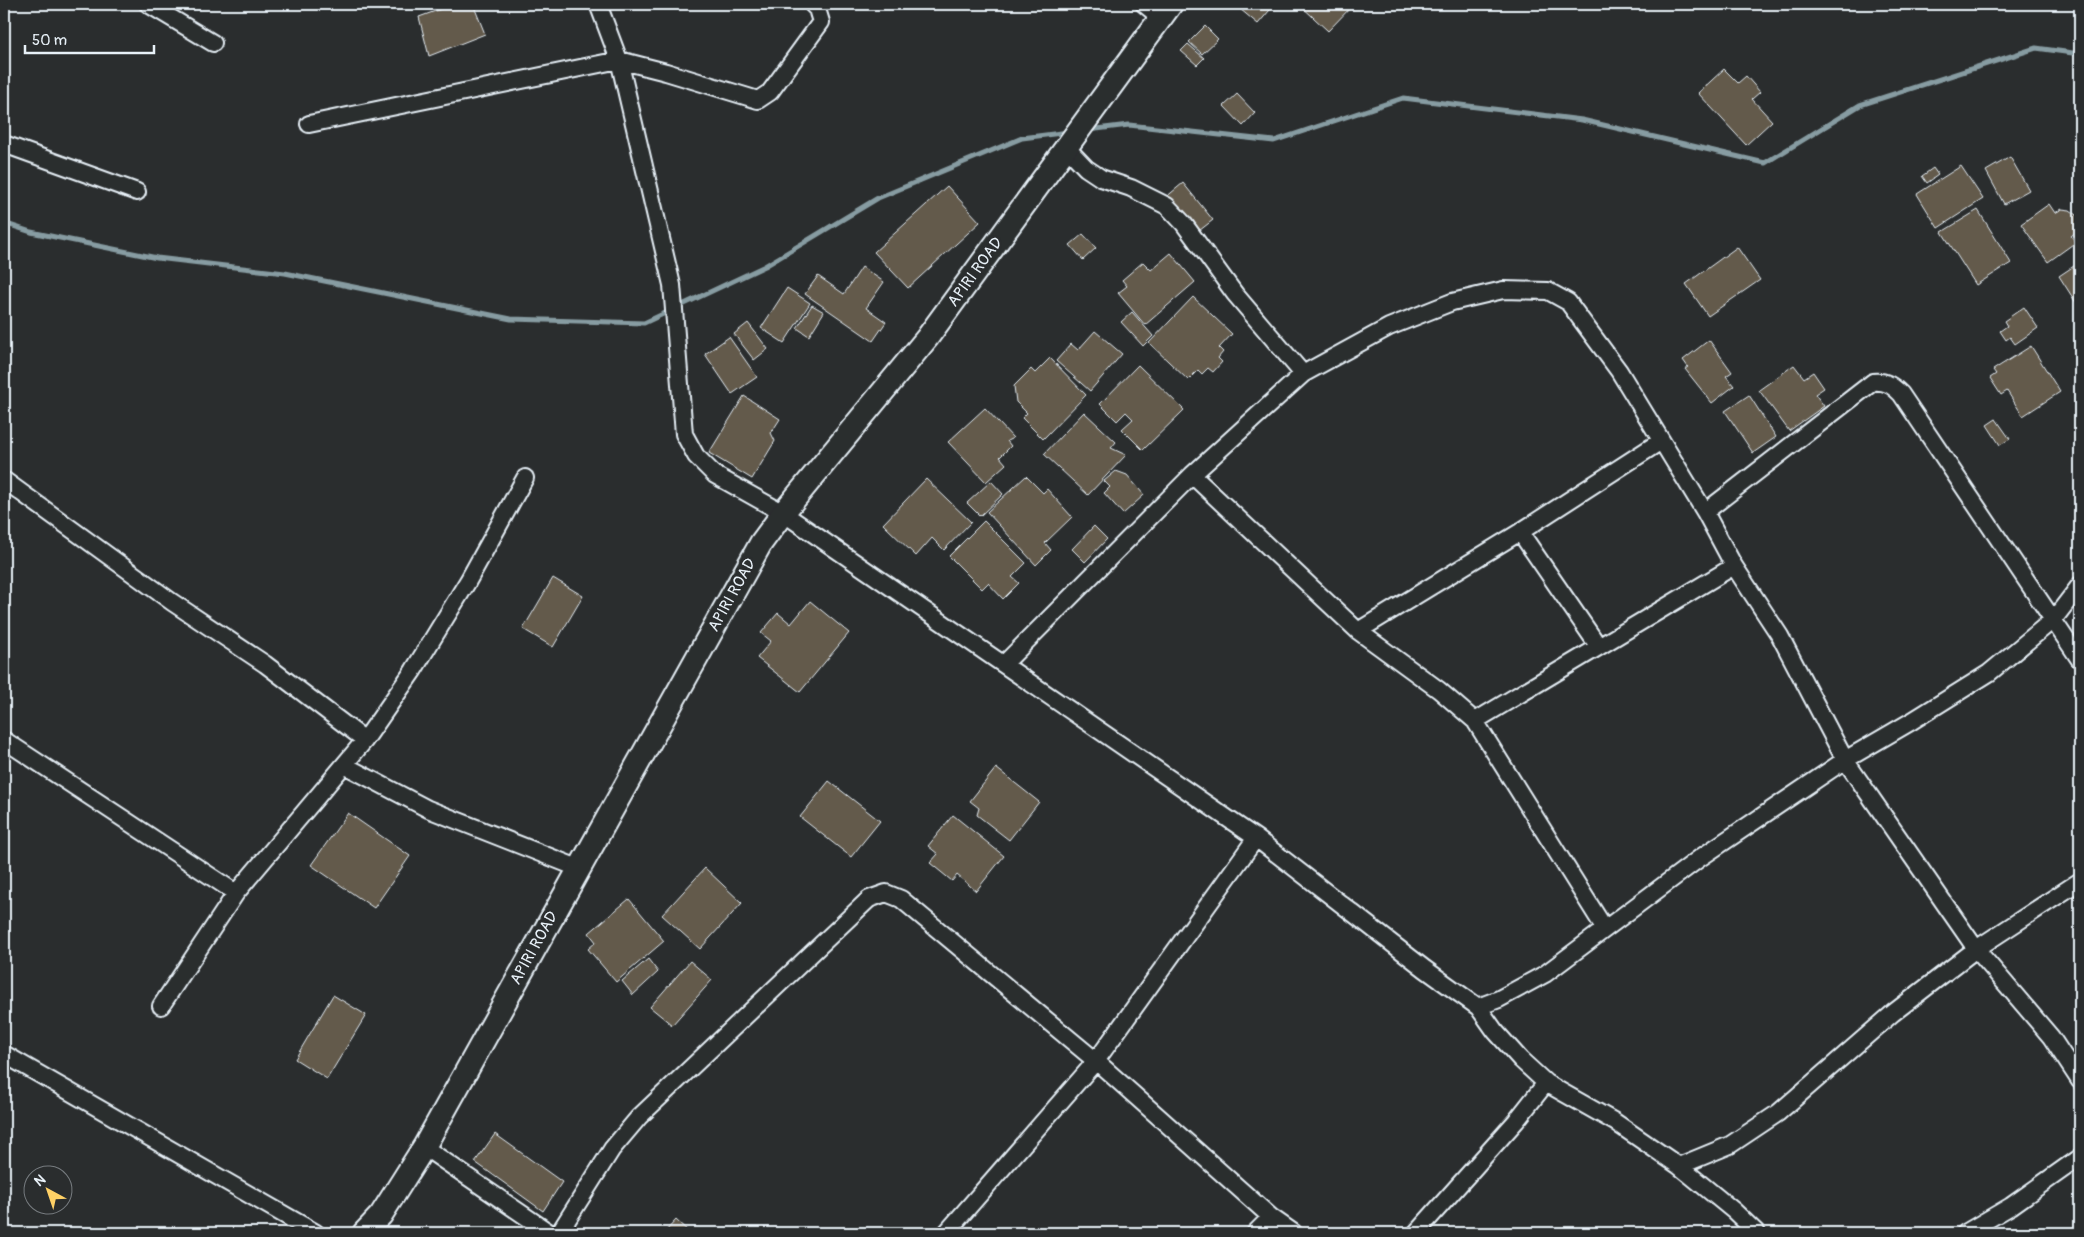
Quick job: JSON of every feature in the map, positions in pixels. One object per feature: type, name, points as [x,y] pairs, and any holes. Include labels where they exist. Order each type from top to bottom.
[{"type":"street","points":[[148,4],[213,43]]},
{"type":"street","points":[[598,4],[619,60],[672,285],[684,434],[696,456],[716,475],[783,513],[1256,838],[1478,1007],[1495,1031],[1521,1060],[1546,1083],[1615,1122],[1679,1166],[1734,1211],[1756,1233]]},
{"type":"street","points":[[309,124],[619,60],[758,100],[770,92],[821,22],[817,9],[812,4]]},
{"type":"street","name":"APIRI ROAD","points":[[364,1233],[381,1215],[424,1147],[761,543],[783,513],[927,338],[1066,147],[1158,8]]},
{"type":"street","points":[[4,144],[137,192]]},
{"type":"street","points":[[1066,147],[1086,168],[1101,178],[1131,188],[1167,206],[1184,224],[1235,294],[1304,374]]},
{"type":"street","points":[[1004,664],[1192,475],[1304,374],[1389,327],[1452,302],[1503,290],[1548,291],[1568,302],[1619,371],[1705,512],[1734,566],[1780,636],[1845,760],[1976,948],[2051,1037],[2080,1081]]},
{"type":"street","points":[[1705,512],[1874,382],[1892,385],[1901,394],[2080,660]]},
{"type":"street","points":[[1358,631],[1520,532],[1661,440]]},
{"type":"street","points":[[1192,475],[1358,631],[1439,690],[1475,721],[1605,929]]},
{"type":"street","points":[[160,1006],[236,893],[365,740],[413,671],[448,614],[525,478]]},
{"type":"street","points":[[4,480],[172,602],[265,664],[365,740]]},
{"type":"street","points":[[1520,532],[1599,647]]},
{"type":"street","points":[[1475,721],[1734,566]]},
{"type":"street","points":[[1478,1007],[1546,974],[1700,858],[1845,760],[1982,678],[2054,619],[2080,585]]},
{"type":"street","points":[[4,740],[236,893]]},
{"type":"street","points":[[344,765],[428,808],[578,868]]},
{"type":"street","points":[[946,1233],[1096,1061],[1256,838]]},
{"type":"street","points":[[1679,1166],[1730,1145],[1778,1113],[1893,1013],[1976,948],[2080,881]]},
{"type":"street","points":[[559,1233],[612,1149],[639,1117],[869,899],[886,893],[901,899],[1096,1061],[1271,1217],[1294,1233]]},
{"type":"street","points":[[4,1054],[316,1233]]},
{"type":"street","points":[[1416,1233],[1510,1129],[1546,1083]]},
{"type":"street","points":[[424,1147],[550,1233]]},
{"type":"street","points":[[1965,1233],[2011,1206],[2080,1157]]},
{"type":"street","points":[[1254,1233],[1271,1217]]},
{"type":"building","points":[[455,4],[473,4],[485,34],[429,56],[419,17]]},
{"type":"building","points":[[1234,4],[1275,4],[1258,24]]},
{"type":"building","points":[[1299,4],[1354,4],[1328,31]]},
{"type":"building","points":[[1205,26],[1218,39],[1202,54],[1189,42]]},
{"type":"building","points":[[1188,44],[1204,58],[1197,65],[1181,51]]},
{"type":"building","points":[[1724,69],[1738,83],[1746,76],[1760,92],[1752,99],[1772,121],[1746,145],[1698,93]]},
{"type":"building","points":[[1237,94],[1255,113],[1243,126],[1224,106]]},
{"type":"building","points":[[2010,157],[2029,190],[2004,204],[1986,171]]},
{"type":"building","points":[[1961,166],[1983,199],[1938,228],[1917,194]]},
{"type":"building","points":[[1933,168],[1938,175],[1927,183],[1922,176]]},
{"type":"building","points":[[1183,183],[1213,220],[1195,234],[1165,198]]},
{"type":"building","points":[[947,186],[980,222],[908,288],[874,252]]},
{"type":"building","points":[[2049,204],[2055,213],[2062,209],[2070,210],[2077,215],[2079,223],[2077,231],[2071,236],[2076,242],[2048,262],[2021,224]]},
{"type":"building","points":[[1978,210],[2011,263],[1976,285],[1942,232]]},
{"type":"building","points":[[1083,234],[1096,248],[1083,260],[1070,245]]},
{"type":"building","points":[[1737,247],[1760,280],[1708,316],[1686,284]]},
{"type":"building","points":[[1171,253],[1195,282],[1145,325],[1118,293],[1127,286],[1122,280],[1143,262],[1151,270]]},
{"type":"building","points":[[2080,262],[2080,309],[2059,276]]},
{"type":"building","points":[[862,267],[884,282],[866,308],[886,322],[873,341],[805,294],[818,276],[844,294]]},
{"type":"building","points":[[787,288],[810,303],[784,343],[761,328]]},
{"type":"building","points":[[1193,297],[1232,334],[1219,348],[1223,352],[1218,358],[1222,362],[1213,372],[1208,368],[1202,374],[1198,370],[1188,380],[1149,343]]},
{"type":"building","points":[[812,305],[824,312],[809,336],[797,328]]},
{"type":"building","points":[[2024,307],[2038,328],[2015,344],[2010,337],[2006,340],[2000,331],[2007,326],[2004,321]]},
{"type":"building","points":[[1132,312],[1153,336],[1143,346],[1121,322]]},
{"type":"building","points":[[748,323],[768,349],[754,360],[734,334]]},
{"type":"building","points":[[1095,331],[1122,354],[1090,391],[1056,361],[1071,344],[1078,350]]},
{"type":"building","points":[[729,337],[757,377],[732,394],[705,354]]},
{"type":"building","points":[[1709,340],[1732,372],[1726,376],[1734,386],[1712,403],[1685,369],[1688,367],[1683,360]]},
{"type":"building","points":[[2031,346],[2060,392],[2023,416],[2007,391],[2001,395],[1990,378],[1996,374],[1993,370]]},
{"type":"building","points":[[1050,358],[1086,395],[1043,439],[1022,418],[1027,413],[1016,402],[1014,386],[1031,369],[1035,373]]},
{"type":"building","points":[[1138,365],[1184,410],[1143,450],[1122,429],[1133,419],[1126,412],[1117,421],[1100,404]]},
{"type":"building","points":[[1794,365],[1804,378],[1813,372],[1824,388],[1815,394],[1824,406],[1789,431],[1759,390]]},
{"type":"building","points":[[1749,395],[1776,437],[1753,453],[1725,411]]},
{"type":"building","points":[[744,396],[780,419],[771,433],[775,441],[752,479],[709,453]]},
{"type":"building","points":[[985,408],[1013,438],[1007,441],[1011,446],[1000,457],[1006,464],[986,482],[948,442]]},
{"type":"building","points":[[1084,412],[1116,442],[1111,448],[1126,455],[1088,495],[1044,454]]},
{"type":"building","points":[[1996,419],[2010,439],[2000,445],[1987,425]]},
{"type":"building","points":[[1116,471],[1127,475],[1144,495],[1123,514],[1104,493],[1110,487],[1104,481]]},
{"type":"building","points":[[1026,476],[1043,493],[1047,489],[1072,517],[1045,543],[1051,550],[1036,565],[987,512]]},
{"type":"building","points":[[926,479],[971,522],[944,550],[932,538],[916,556],[883,524]]},
{"type":"building","points":[[991,481],[1003,494],[980,516],[967,503]]},
{"type":"building","points":[[984,521],[1026,563],[1012,577],[1019,583],[1003,599],[988,583],[982,589],[949,556]]},
{"type":"building","points":[[1094,526],[1107,539],[1085,562],[1072,549]]},
{"type":"building","points":[[553,578],[583,596],[553,647],[523,629]]},
{"type":"building","points":[[810,601],[849,633],[800,692],[757,658],[771,641],[761,633],[778,613],[791,624]]},
{"type":"building","points":[[996,768],[1039,802],[1009,840],[977,815],[979,808],[970,801]]},
{"type":"building","points":[[829,781],[880,821],[851,857],[800,817]]},
{"type":"building","points":[[348,813],[410,856],[374,908],[311,865]]},
{"type":"building","points":[[953,815],[1004,856],[976,891],[957,875],[952,881],[930,863],[938,854],[928,846]]},
{"type":"building","points":[[705,868],[742,903],[700,949],[662,915]]},
{"type":"building","points":[[629,899],[664,941],[616,982],[588,949],[596,942],[589,933]]},
{"type":"building","points":[[648,959],[658,972],[633,995],[622,981]]},
{"type":"building","points":[[690,961],[712,980],[672,1025],[650,1007]]},
{"type":"building","points":[[333,995],[366,1015],[327,1079],[295,1059]]},
{"type":"building","points":[[495,1134],[562,1182],[543,1211],[475,1162]]},
{"type":"building","points":[[676,1220],[690,1233],[664,1233]]},
{"type":"waterway","points":[[1088,130],[1129,125],[1274,141],[1403,98],[1582,120],[1765,163],[1860,105],[2036,48],[2080,54]]},
{"type":"waterway","points":[[4,223],[31,232],[157,258],[285,273],[511,319],[644,323],[765,266],[878,198],[1022,138],[1069,132]]}]
